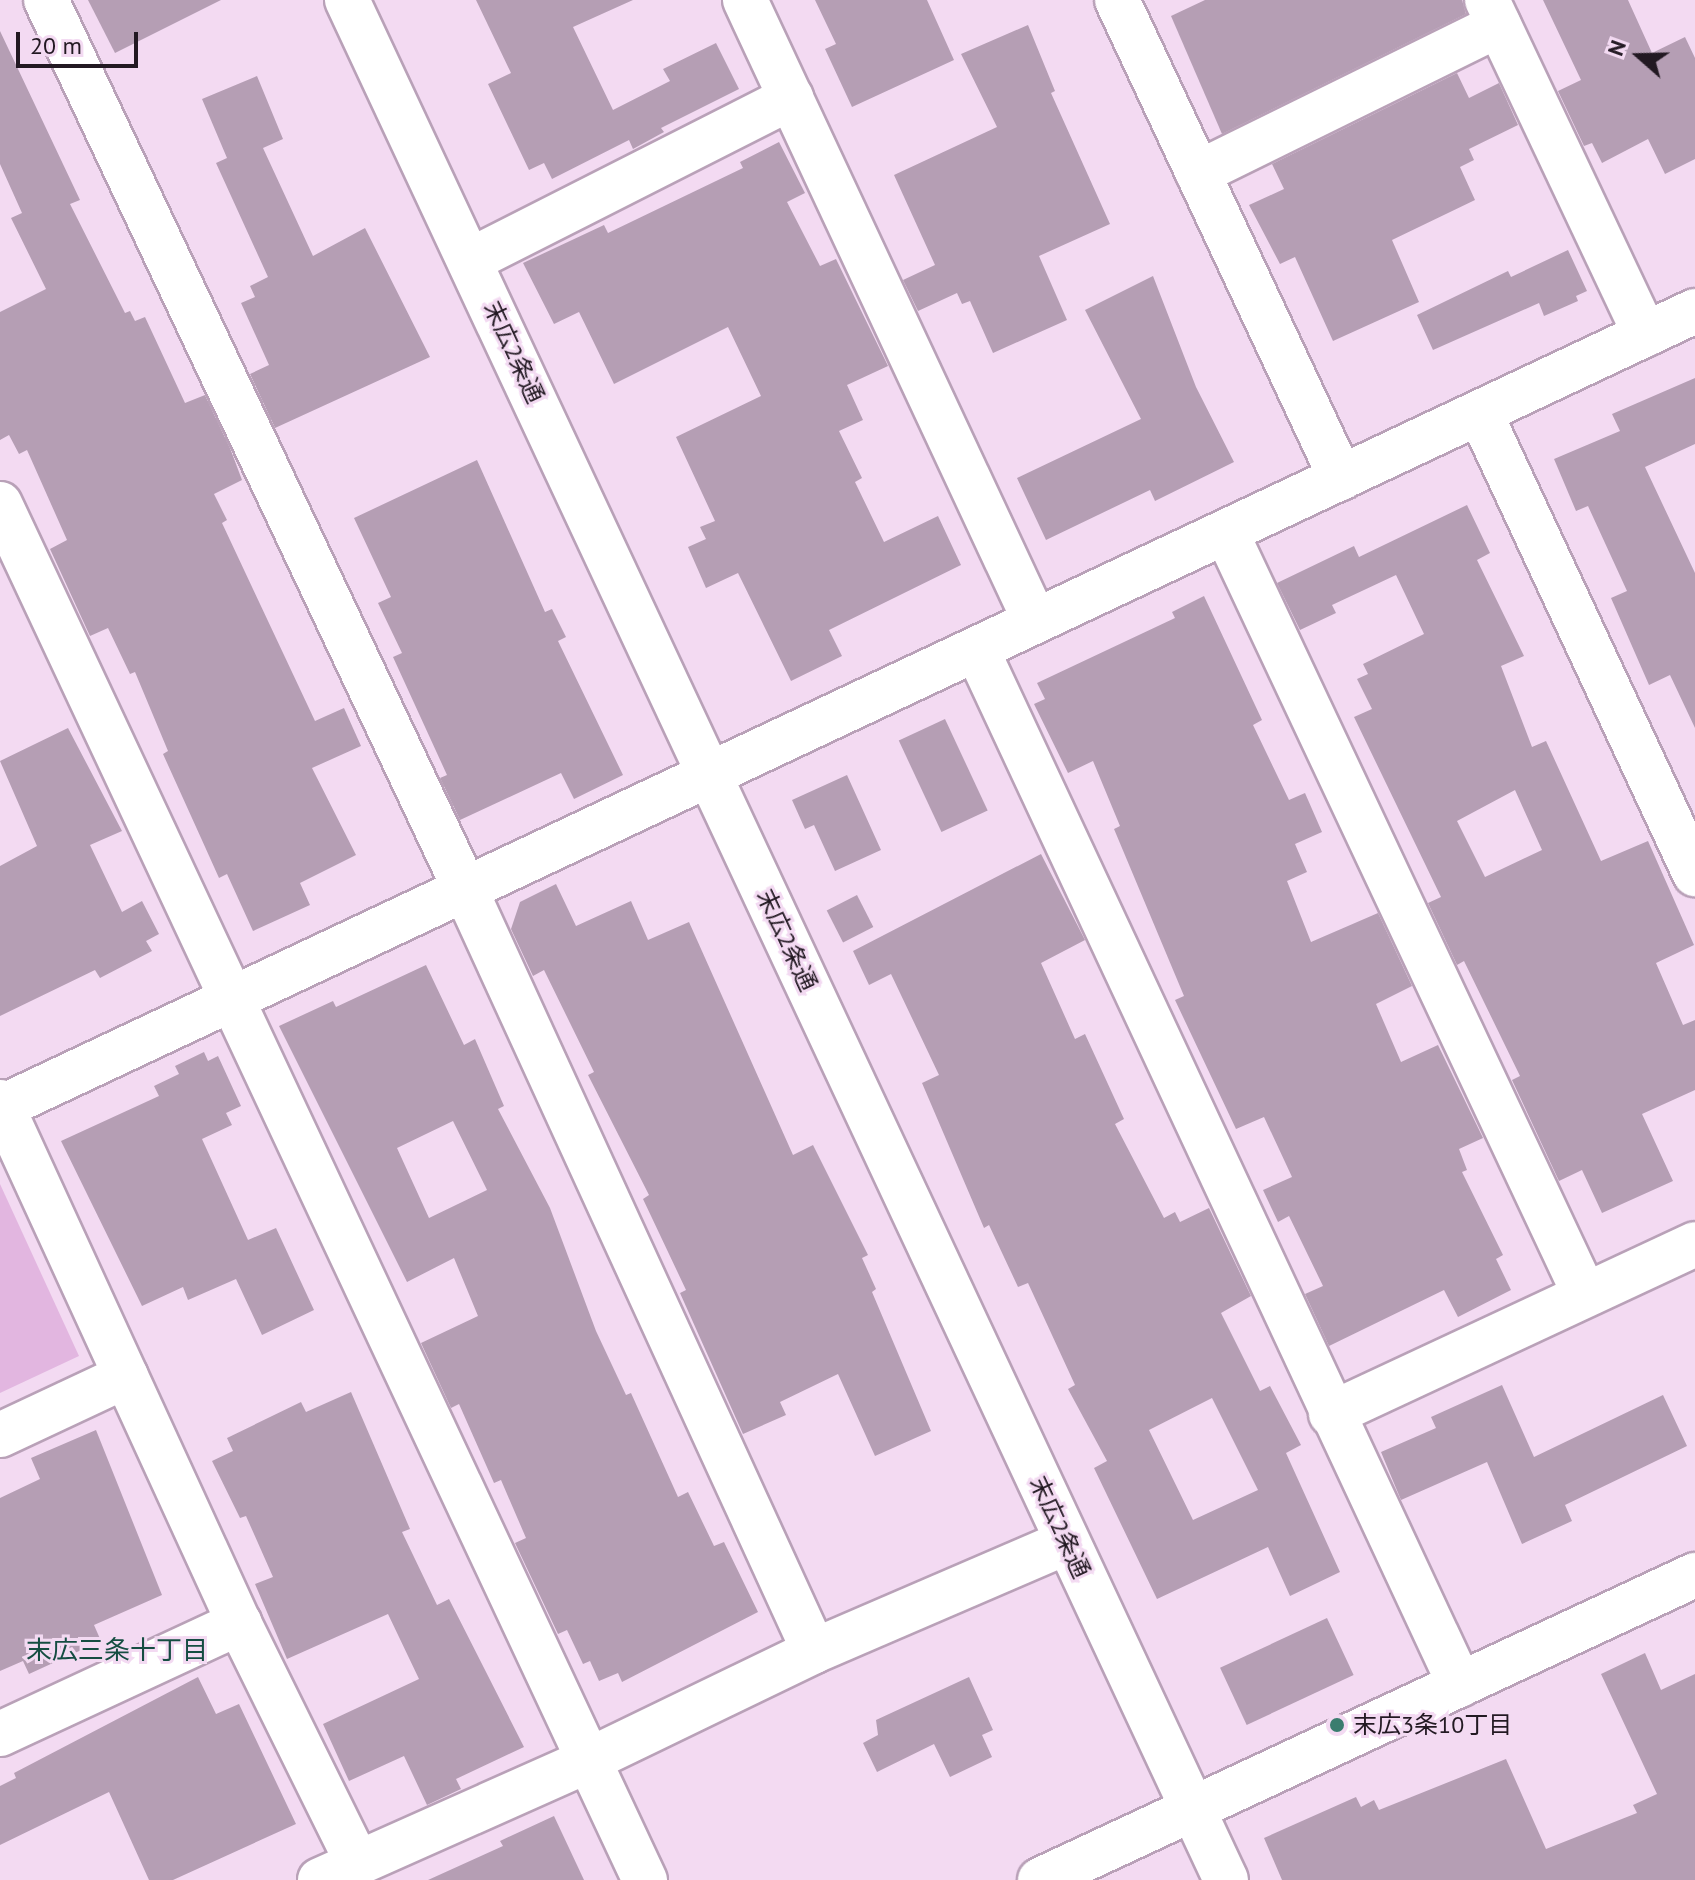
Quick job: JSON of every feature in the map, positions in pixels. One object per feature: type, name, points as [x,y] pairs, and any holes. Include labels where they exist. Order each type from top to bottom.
[{"type":"street","points":[[46,0],[465,889],[814,1651]]},
{"type":"street","name":"末広2条通","points":[[347,0],[1226,1880]]},
{"type":"street","points":[[745,0],[1035,621]]},
{"type":"street","points":[[1117,0],[1341,478]]},
{"type":"street","points":[[1198,173],[1493,12],[1645,335]]},
{"type":"street","points":[[471,260],[791,98]]},
{"type":"street","points":[[1067,1542],[814,1651],[589,1760],[338,1871],[239,1623],[1,1104],[977,650],[1695,311]]},
{"type":"street","points":[[1480,413],[1695,874]]},
{"type":"street","points":[[0,504],[645,1880]]},
{"type":"street","points":[[1226,532],[1584,1293]]},
{"type":"street","points":[[977,650],[1460,1685]]},
{"type":"street","points":[[1331,1414],[1584,1293],[1695,1244]]},
{"type":"street","points":[[0,1435],[126,1376]]},
{"type":"street","points":[[1040,1880],[1695,1575]]},
{"type":"street","points":[[0,1734],[239,1623]]},
{"type":"shaded area","points":[[0,1184],[79,1356],[0,1393]]},
{"type":"building","points":[[88,0],[221,0],[115,53]]},
{"type":"building","points":[[476,0],[633,0],[573,27],[613,110],[670,81],[663,69],[716,43],[739,89],[661,128],[664,132],[633,149],[629,140],[552,179],[544,163],[529,170],[488,84],[511,73]]},
{"type":"building","points":[[815,0],[927,0],[954,60],[852,107],[825,49],[836,44]]},
{"type":"building","points":[[1205,0],[1462,0],[1466,14],[1222,134],[1171,16]]},
{"type":"building","points":[[1543,0],[1628,0],[1652,53],[1685,37],[1695,58],[1695,159],[1665,174],[1648,139],[1602,163],[1592,143],[1584,146],[1558,91],[1581,80]]},
{"type":"building","points":[[1028,25],[1055,91],[1051,93],[1110,224],[1039,256],[1067,320],[993,353],[970,301],[962,304],[957,293],[918,311],[903,280],[935,265],[894,175],[997,127],[961,54]]},
{"type":"building","points":[[0,31],[80,200],[70,204],[125,313],[130,311],[135,321],[145,317],[185,403],[205,395],[230,448],[242,480],[214,494],[227,520],[222,523],[315,721],[344,708],[361,746],[312,768],[356,855],[300,883],[310,905],[253,931],[227,874],[219,878],[163,754],[168,751],[135,672],[130,674],[108,628],[90,636],[50,549],[67,540],[27,450],[19,454],[9,435],[0,440],[0,312],[46,289],[11,218],[22,213],[0,164]]},
{"type":"building","points":[[1457,73],[1469,98],[1499,83],[1518,125],[1469,149],[1474,160],[1460,167],[1475,200],[1392,240],[1419,302],[1333,341],[1295,257],[1280,264],[1249,205],[1284,189],[1272,164]]},
{"type":"building","points":[[257,76],[283,139],[263,148],[313,256],[365,228],[430,357],[275,428],[250,374],[269,365],[241,303],[255,297],[250,286],[268,277],[216,163],[227,158],[202,99]]},
{"type":"building","points":[[779,142],[805,193],[787,202],[820,266],[836,259],[888,366],[847,385],[863,420],[839,431],[862,478],[855,482],[884,542],[938,516],[961,565],[829,630],[842,656],[791,681],[738,573],[706,588],[688,547],[706,539],[700,527],[715,521],[676,437],[761,396],[728,327],[614,384],[579,312],[554,324],[523,263],[604,225],[608,233],[743,168],[740,162]]},
{"type":"building","points":[[1568,250],[1587,291],[1576,296],[1578,301],[1544,316],[1539,303],[1433,350],[1417,315],[1508,271],[1511,277]]},
{"type":"building","points":[[1153,276],[1196,387],[1234,462],[1155,501],[1150,490],[1046,540],[1017,478],[1141,419],[1085,310]]},
{"type":"building","points":[[1695,378],[1695,444],[1645,467],[1695,573],[1695,728],[1670,675],[1649,685],[1611,598],[1627,591],[1588,506],[1576,511],[1554,459],[1620,431],[1612,414]]},
{"type":"building","points":[[477,460],[545,612],[552,609],[566,637],[558,641],[623,775],[574,799],[561,773],[460,820],[440,778],[447,775],[393,657],[402,653],[378,603],[391,597],[354,518]]},
{"type":"building","points":[[1467,505],[1490,553],[1477,560],[1524,656],[1501,666],[1532,747],[1546,741],[1601,861],[1648,841],[1694,945],[1656,963],[1683,1025],[1695,1020],[1695,1090],[1642,1114],[1673,1181],[1602,1213],[1582,1170],[1559,1181],[1512,1080],[1520,1076],[1464,961],[1457,965],[1428,903],[1441,897],[1354,717],[1372,709],[1357,679],[1368,674],[1363,664],[1424,634],[1396,575],[1332,605],[1336,613],[1300,630],[1277,583],[1354,546],[1359,557]],"holes":[[[1515,790],[1542,850],[1485,877],[1457,821]]]},
{"type":"building","points":[[1204,596],[1262,720],[1253,725],[1289,800],[1305,793],[1322,832],[1295,844],[1307,872],[1287,881],[1311,942],[1378,913],[1412,986],[1376,1004],[1401,1062],[1438,1045],[1483,1138],[1459,1149],[1467,1170],[1462,1172],[1503,1255],[1496,1259],[1511,1290],[1458,1317],[1444,1290],[1329,1346],[1305,1294],[1323,1286],[1289,1216],[1278,1222],[1263,1190],[1292,1177],[1264,1117],[1236,1129],[1175,1000],[1184,996],[1114,829],[1120,826],[1093,761],[1068,773],[1034,704],[1045,699],[1037,683],[1175,618],[1172,612]]},
{"type":"building","points":[[945,719],[988,811],[941,832],[899,741]]},
{"type":"building","points":[[68,728],[122,831],[90,845],[122,912],[142,901],[159,934],[146,941],[152,951],[100,978],[95,970],[0,1016],[0,866],[37,846],[0,761]]},
{"type":"building","points":[[847,775],[881,850],[835,871],[814,825],[805,829],[792,800]]},
{"type":"building","points":[[1041,854],[1085,940],[1041,963],[1075,1039],[1085,1034],[1124,1119],[1115,1124],[1164,1218],[1175,1212],[1180,1222],[1209,1208],[1251,1296],[1221,1313],[1260,1391],[1270,1386],[1301,1445],[1286,1453],[1340,1572],[1290,1596],[1268,1547],[1157,1599],[1094,1468],[1107,1461],[1068,1389],[1075,1385],[1028,1283],[1018,1287],[989,1225],[984,1228],[922,1083],[939,1075],[891,974],[869,985],[853,951]],"holes":[[[1212,1398],[1258,1490],[1193,1520],[1149,1430]]]},
{"type":"building","points":[[556,884],[576,926],[631,901],[648,940],[689,922],[793,1155],[813,1145],[868,1255],[862,1258],[876,1289],[872,1292],[931,1431],[875,1456],[838,1374],[780,1402],[786,1415],[743,1434],[680,1293],[686,1290],[643,1199],[649,1195],[588,1075],[594,1072],[544,970],[533,976],[511,929],[520,902]]},
{"type":"building","points":[[857,895],[873,927],[843,943],[827,910]]},
{"type":"building","points":[[426,965],[464,1045],[475,1039],[504,1106],[498,1109],[550,1208],[596,1331],[626,1395],[631,1393],[678,1497],[688,1492],[714,1546],[724,1542],[758,1612],[622,1682],[618,1673],[599,1681],[590,1661],[583,1664],[567,1630],[558,1634],[515,1543],[526,1538],[501,1480],[494,1483],[459,1404],[451,1408],[421,1343],[478,1316],[454,1258],[407,1282],[279,1026],[333,1001],[336,1007]],"holes":[[[453,1121],[487,1190],[429,1218],[397,1148]]]},
{"type":"building","points":[[204,1052],[208,1061],[218,1056],[241,1106],[226,1113],[232,1125],[202,1139],[248,1240],[276,1228],[314,1310],[262,1335],[236,1279],[188,1300],[183,1287],[142,1306],[61,1141],[159,1096],[154,1086],[179,1074],[175,1066]]},
{"type":"building","points":[[1502,1385],[1534,1457],[1663,1395],[1687,1446],[1565,1505],[1572,1521],[1522,1544],[1487,1462],[1401,1500],[1381,1452],[1436,1428],[1431,1417]]},
{"type":"building","points":[[351,1392],[410,1529],[402,1532],[437,1605],[449,1599],[524,1747],[456,1779],[461,1789],[427,1805],[404,1756],[349,1781],[323,1724],[419,1679],[388,1614],[287,1659],[255,1584],[273,1577],[246,1516],[240,1518],[212,1461],[233,1451],[227,1438],[301,1402],[306,1412]]},
{"type":"building","points":[[96,1430],[162,1595],[94,1625],[101,1641],[29,1674],[23,1661],[0,1671],[0,1498],[40,1479],[31,1458]]},
{"type":"building","points":[[1327,1618],[1354,1675],[1247,1725],[1220,1668]]},
{"type":"building","points":[[1645,1653],[1661,1690],[1695,1674],[1695,1880],[1282,1880],[1264,1838],[1356,1797],[1361,1807],[1374,1800],[1379,1810],[1506,1759],[1546,1849],[1637,1813],[1633,1805],[1657,1794],[1601,1674]]},
{"type":"building","points":[[198,1677],[216,1714],[239,1704],[296,1824],[173,1880],[149,1880],[109,1792],[0,1845],[0,1786],[16,1778],[14,1773]]},
{"type":"building","points":[[969,1677],[993,1730],[982,1735],[992,1757],[950,1777],[934,1744],[877,1772],[863,1743],[878,1735],[876,1720]]},
{"type":"building","points":[[554,1816],[584,1880],[428,1880],[503,1846],[500,1841]]},
{"type":"place","name":"末広3条10丁目","points":[[1337,1725]]},
{"type":"district","name":"末広三条十丁目","points":[[117,1650]]}]
